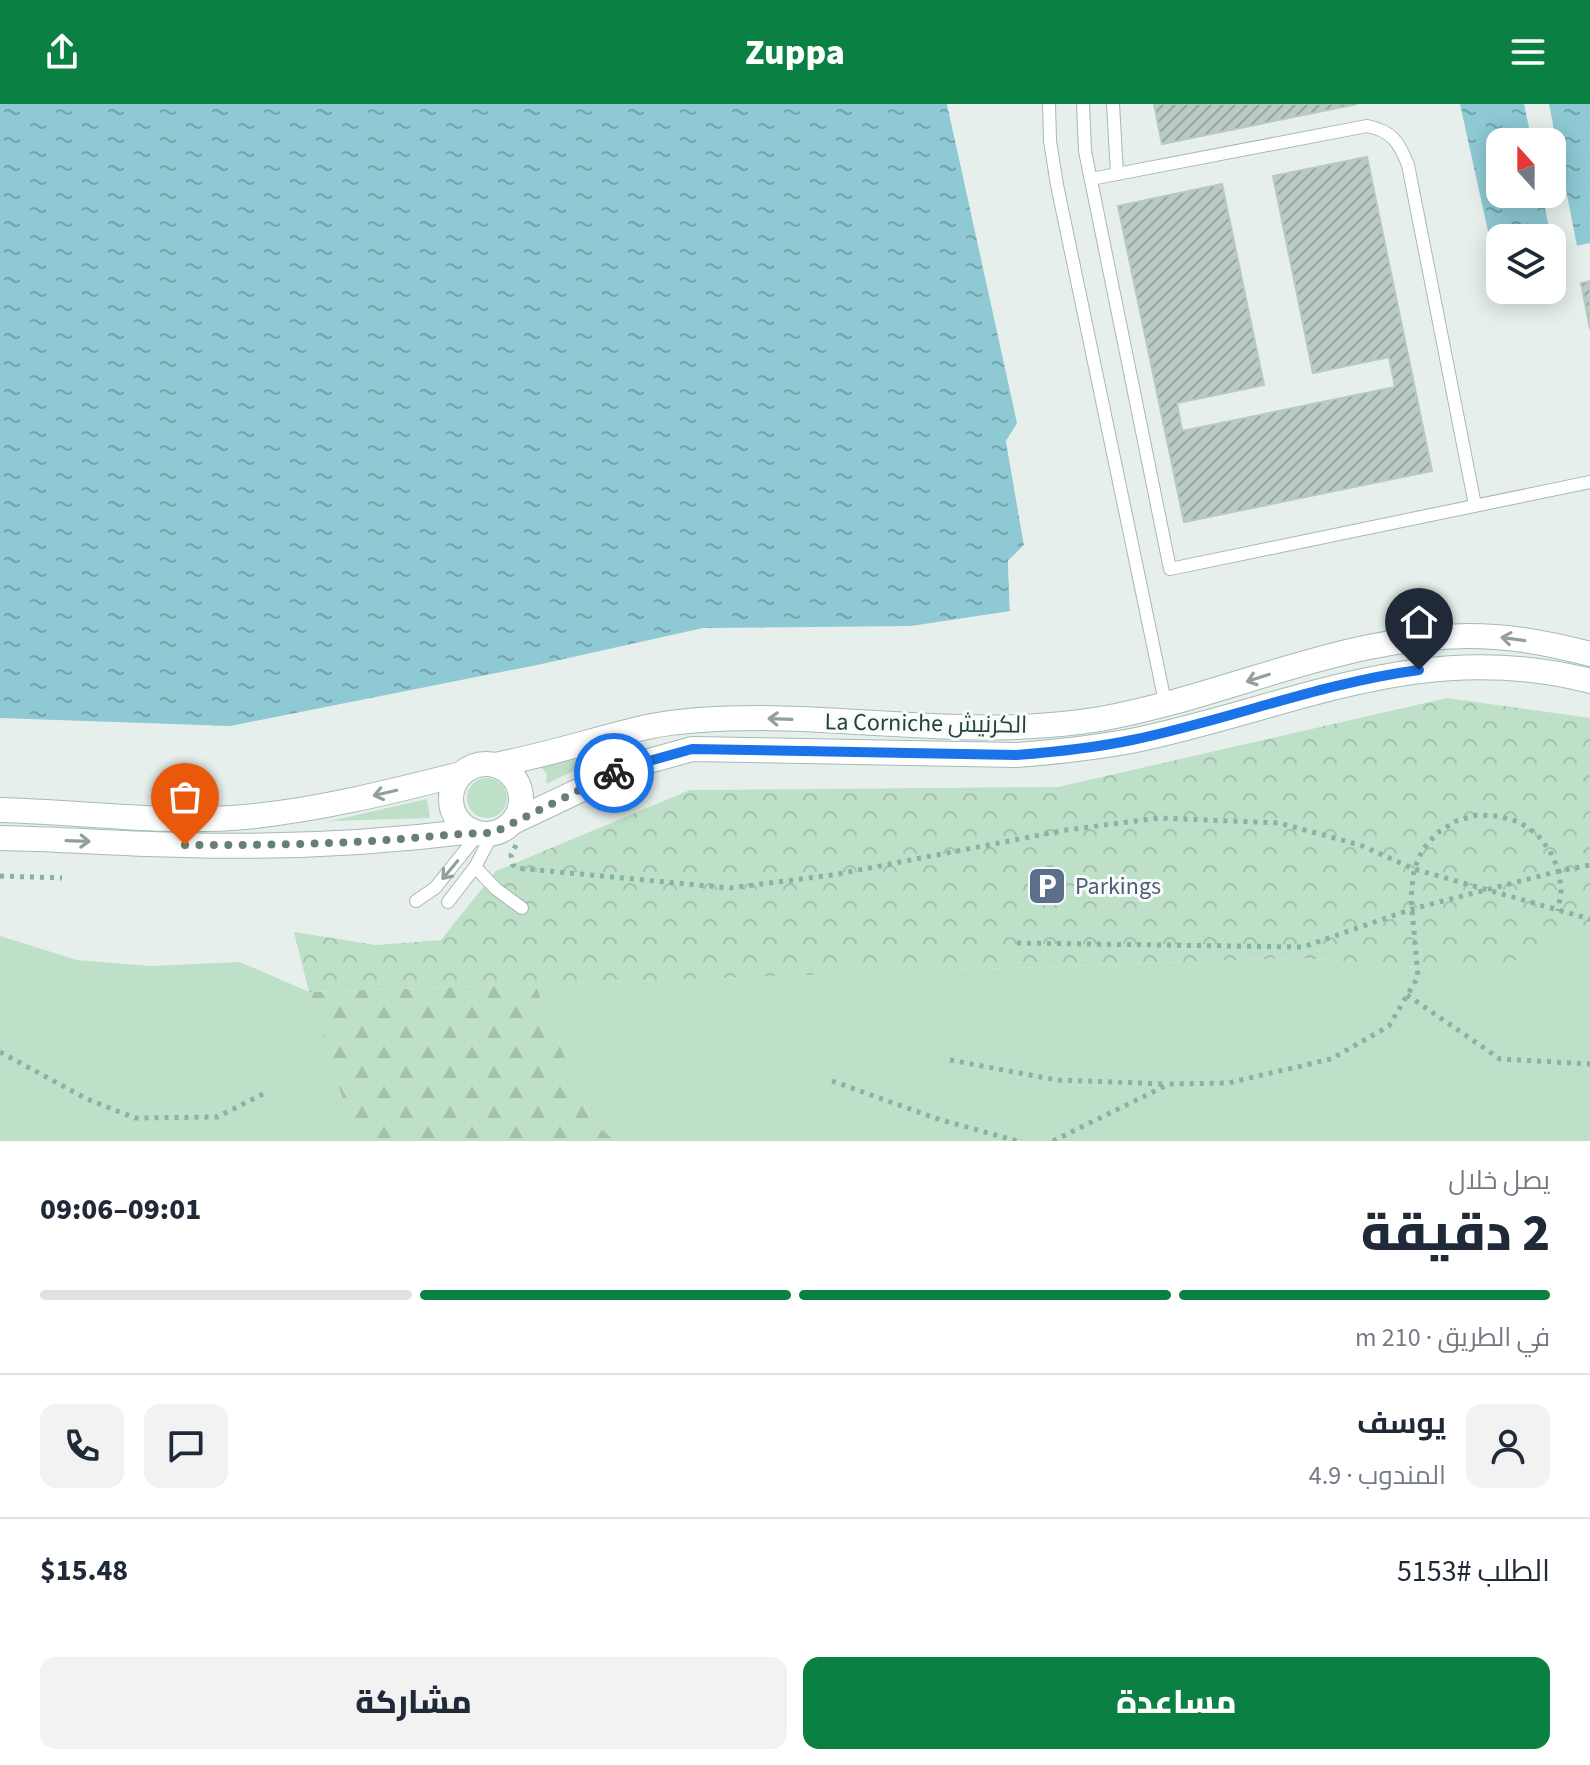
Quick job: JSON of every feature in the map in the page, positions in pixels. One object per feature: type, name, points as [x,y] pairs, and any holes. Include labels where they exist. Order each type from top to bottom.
[{"type":"main road","name":"La Corniche الكرنيش","points":[[495,765],[551,754],[649,727],[691,721],[761,718],[1007,728],[1101,719],[1242,683],[1294,666],[1405,642],[1493,637],[1551,644],[1590,654]]},
{"type":"main road","name":"La Corniche الكرنيش","points":[[0,838],[185,845],[302,845],[494,833],[631,766],[692,749],[1016,755],[1068,751],[1132,740],[1393,673],[1432,668],[1496,667],[1590,681]]},
{"type":"main road","points":[[0,810],[144,817],[241,817],[293,811],[376,795],[461,774],[483,764],[506,770],[514,778],[521,800],[494,833],[455,817],[451,795],[461,774]]},
{"type":"lane","points":[[1049,104],[1050,141],[1057,185],[1165,702]]},
{"type":"lane","points":[[1083,104],[1085,151],[1170,569],[1590,482]]},
{"type":"lane","points":[[1113,104],[1117,174]]},
{"type":"lane","points":[[1091,179],[1367,126],[1393,135],[1408,165],[1475,505]]},
{"type":"lane","points":[[448,902],[475,867],[494,833]]},
{"type":"lane","points":[[416,901],[435,888],[494,833]]},
{"type":"lane","points":[[475,867],[496,889],[522,908]]},
{"type":"path","points":[[950,1060],[1057,1080],[1169,1084],[1228,1083],[1331,1059],[1389,1026],[1418,977],[1411,883],[1414,869],[1423,849],[1437,833],[1456,821],[1477,815],[1498,816],[1519,822],[1537,834],[1550,851],[1559,871],[1561,891],[1558,911]]},
{"type":"path","points":[[494,833],[511,855],[516,868],[730,888],[833,875],[1066,830],[1159,818],[1279,823],[1360,845],[1414,869],[1590,919]]},
{"type":"path","points":[[1017,943],[1303,947],[1412,909],[1590,865]]},
{"type":"path","points":[[0,876],[62,878]]},
{"type":"path","points":[[1407,995],[1500,1059],[1590,1064]]},
{"type":"path","points":[[0,1052],[87,1099],[135,1118],[217,1117],[267,1092]]},
{"type":"path","points":[[832,1081],[938,1119],[1017,1141]]},
{"type":"path","points":[[1053,1141],[1169,1084]]},
{"type":"green space","points":[[1447,698],[1590,718],[1590,938],[1556,927],[1530,954],[1512,962],[1486,966],[1420,967],[1302,958],[309,992],[294,932],[376,945],[441,940],[496,871],[690,790],[1058,787]]},
{"type":"green space","points":[[612,753],[546,784],[547,774],[540,766]]},
{"type":"green space","points":[[487,778],[501,784],[507,798],[501,812],[487,818],[473,812],[467,798],[473,784]]},
{"type":"green space","points":[[427,799],[430,818],[330,821]]},
{"type":"green space","points":[[1556,927],[1590,938],[1590,1141],[616,1141],[591,1121],[535,984],[1302,958],[1417,967],[1528,955]]},
{"type":"green space","points":[[0,936],[77,960],[151,966],[240,962],[309,992],[356,1141],[0,1141]]},
{"type":"green space","points":[[535,984],[591,1121],[616,1141],[356,1141],[309,992]]},
{"type":"water","points":[[0,104],[947,104],[1018,423],[1006,441],[1024,545],[1008,561],[1010,611],[911,626],[703,628],[537,665],[230,726],[0,718]]},
{"type":"water","points":[[1460,104],[1590,104],[1590,243],[1566,248],[1566,224],[1486,224]]},
{"type":"pier","points":[[947,104],[951,104],[1021,423],[1010,442],[1028,545],[1012,562],[1014,612],[1010,615],[1008,561],[1024,545],[1006,441],[1017,423]]},
{"type":"pier","points":[[1524,104],[1549,104],[1554,128],[1529,128]]},
{"type":"pier","points":[[1566,190],[1577,246],[1566,248],[1566,224],[1548,224],[1545,208],[1566,208]]},
{"type":"building","points":[[1154,104],[1357,104],[1162,144]]},
{"type":"building","points":[[1367,157],[1432,471],[1184,522],[1118,206],[1222,184],[1264,385],[1177,403],[1182,431],[1395,387],[1389,357],[1313,373],[1273,176]]},
{"type":"building","points":[[1590,281],[1590,329],[1581,283]]},
{"type":"way so far","points":[[185,845],[302,845],[413,839],[473,831],[493,833],[614,773]]},
{"type":"place","name":"Parkings","points":[[1047,886]]},
{"type":"route","points":[[614,773],[692,749],[1016,755],[1068,751],[1132,740],[1304,694],[1419,670]]}]
